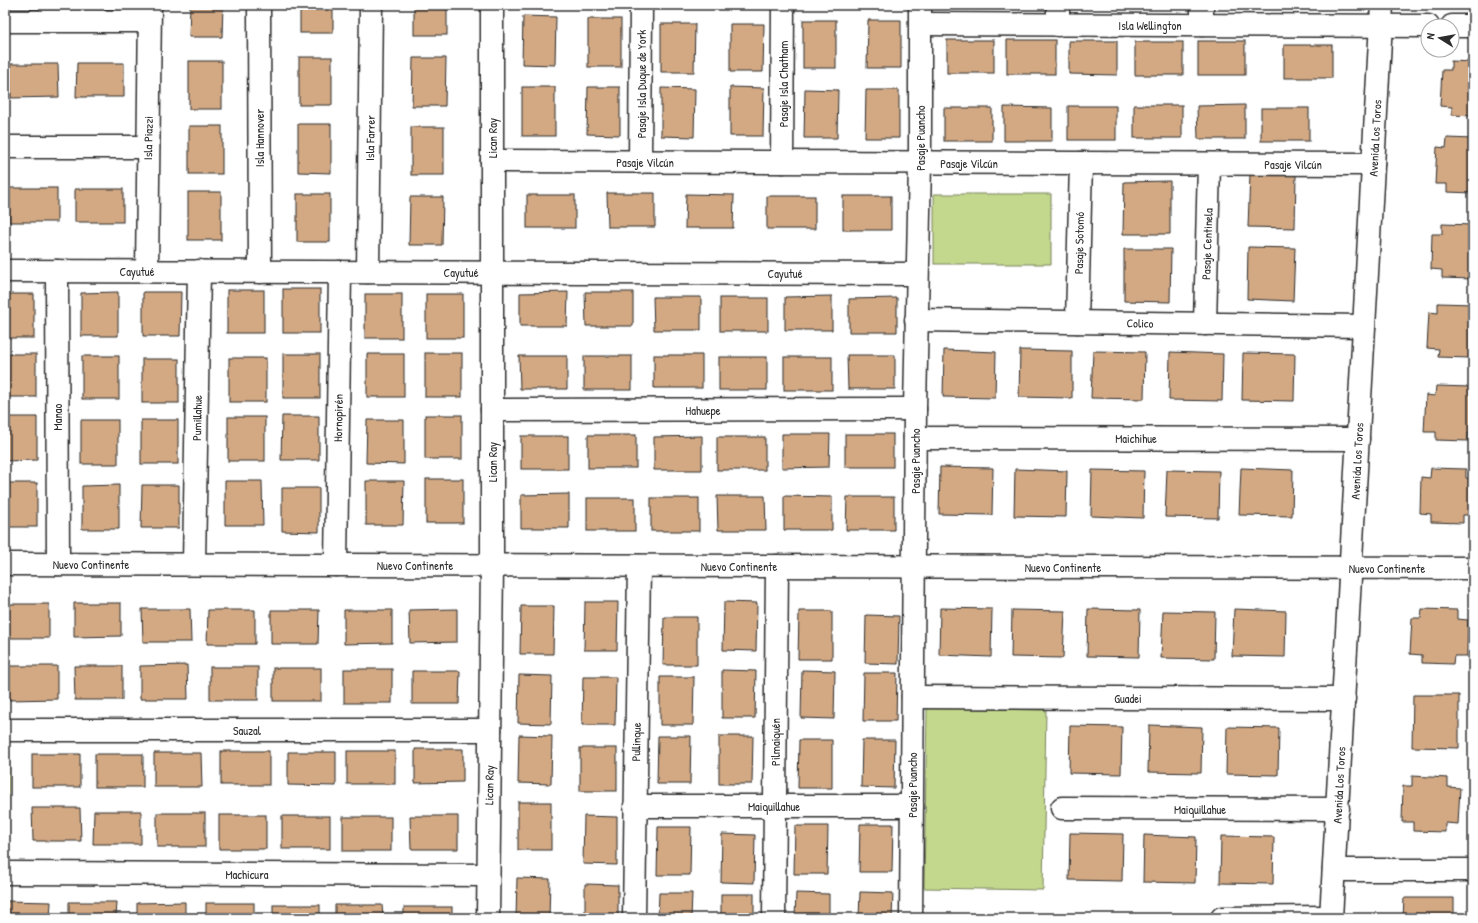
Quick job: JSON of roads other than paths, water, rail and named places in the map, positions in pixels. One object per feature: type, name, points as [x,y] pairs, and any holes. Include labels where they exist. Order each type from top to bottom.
[{"type":"street","name":"Isla Hannover","points":[[259,5],[260,272]]},
{"type":"street","name":"Isla Farrer","points":[[368,272],[371,5]]},
{"type":"street","name":"Lican Ray","points":[[488,918],[492,565],[492,5]]},
{"type":"street","name":"Pasaje Isla Duque de York","points":[[640,162],[641,5]]},
{"type":"street","name":"Pasaje Isla Chatham","points":[[782,162],[783,5]]},
{"type":"street","points":[[5,21],[150,13]]},
{"type":"street","name":"Isla Piazzi","points":[[147,271],[150,13]]},
{"type":"street","name":"Isla Wellington","points":[[920,14],[1381,16],[1420,24]]},
{"type":"street","name":"Pasaje Puancho","points":[[911,918],[916,320],[920,163],[920,14]]},
{"type":"street","name":"Avenida Los Toros","points":[[1331,918],[1381,16]]},
{"type":"street","points":[[1460,26],[1473,26]]},
{"type":"street","points":[[5,147],[148,147]]},
{"type":"street","name":"Pasaje Vilcún","points":[[492,161],[1373,164]]},
{"type":"street","name":"Pasaje Sotomó","points":[[1077,322],[1081,163]]},
{"type":"street","name":"Pasaje Centinela","points":[[1205,324],[1210,164]]},
{"type":"street","name":"Cayutué","points":[[5,271],[917,274]]},
{"type":"street","name":"Manao","points":[[57,271],[58,564]]},
{"type":"street","name":"Pumillahue","points":[[194,564],[199,271]]},
{"type":"street","name":"Hornopirén","points":[[336,564],[340,272]]},
{"type":"street","name":"Colico","points":[[916,320],[1364,326]]},
{"type":"street","name":"Hahuepe","points":[[492,410],[915,409]]},
{"type":"street","name":"Maichihue","points":[[915,438],[1358,439]]},
{"type":"street","name":"Nuevo Continente","points":[[5,564],[1473,568]]},
{"type":"street","name":"Pullinque","points":[[634,918],[639,566]]},
{"type":"street","name":"Pilmaiquén","points":[[774,918],[777,566]]},
{"type":"street","name":"Guadei","points":[[913,697],[1344,699]]},
{"type":"street","name":"Sauzal","points":[[5,730],[490,730]]},
{"type":"street","name":"Maiquillahue","points":[[635,806],[912,806]]},
{"type":"street","name":"Maiquillahue","points":[[1062,808],[1338,809]]},
{"type":"street","points":[[1334,870],[1473,870]]},
{"type":"street","name":"Machicura","points":[[5,873],[488,875]]},
{"type":"street","points":[[1222,918],[1331,918]]}]
